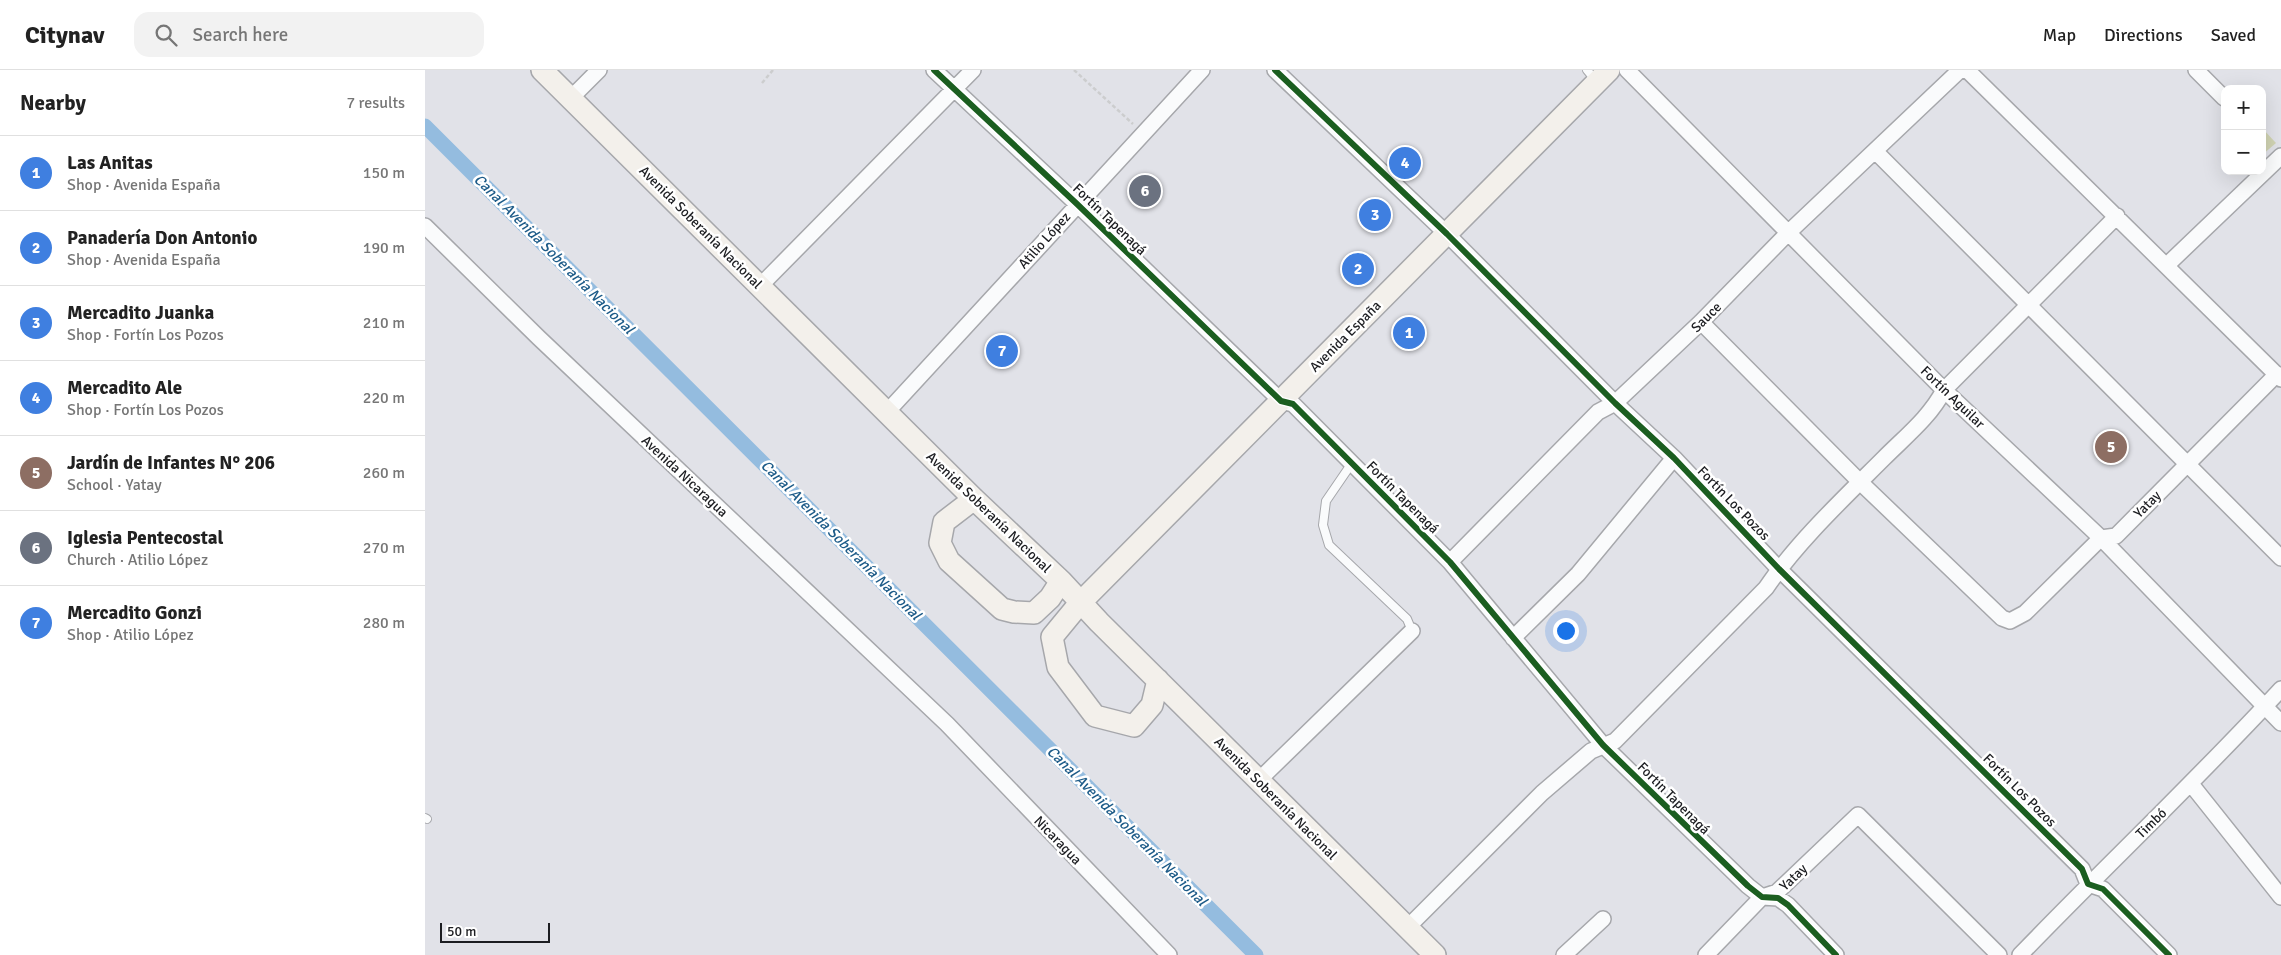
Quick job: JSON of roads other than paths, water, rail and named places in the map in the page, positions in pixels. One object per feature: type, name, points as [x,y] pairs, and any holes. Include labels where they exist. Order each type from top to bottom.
[{"type":"main road","name":"Avenida Soberanía Nacional","points":[[542,70],[974,499],[1061,581],[1080,603],[1435,955]]},
{"type":"main road","name":"Avenida España","points":[[1158,680],[1152,705],[1134,726],[1095,716],[1058,667],[1052,638],[1080,603],[1447,234],[1597,74]]},
{"type":"main road","points":[[974,499],[944,522],[940,543],[949,560],[1002,608],[1014,612],[1034,613],[1050,598],[1061,581]]},
{"type":"street","points":[[571,98],[599,70]]},
{"type":"street","name":"Fortín Tapenagá","points":[[934,70],[1281,400],[1293,404],[1450,562],[1603,745],[1699,840],[1762,897],[1778,898],[1788,905],[1836,955]]},
{"type":"street","points":[[760,286],[973,70]]},
{"type":"street","name":"Atilio López","points":[[887,412],[1202,70]]},
{"type":"street","name":"Fortín Aguilar","points":[[1627,70],[1944,390],[2101,538],[2281,723]]},
{"type":"street","name":"Sauce","points":[[1450,562],[1598,412],[1615,404],[1960,70]]},
{"type":"street","points":[[1967,70],[2279,376]]},
{"type":"street","points":[[2196,70],[2221,95]]},
{"type":"street","name":"Fortín Los Pozos","points":[[1277,71],[1447,234],[1615,404],[1674,458],[1779,569],[2083,869],[2088,884]]},
{"type":"street","points":[[1875,151],[2281,558]]},
{"type":"street","points":[[2167,265],[2279,161]]},
{"type":"street","points":[[1407,928],[1542,793],[1591,751],[1615,741],[1766,588],[1779,569],[1860,482],[1936,406],[1944,390],[2030,306],[2117,216]]},
{"type":"street","name":"Avenida Nicaragua","points":[[425,226],[539,338],[947,724]]},
{"type":"street","points":[[1701,322],[1860,482]]},
{"type":"street","name":"Yatay","points":[[1860,482],[2002,618],[2009,621],[2025,614],[2101,538],[2116,536],[2187,464],[2279,376]]},
{"type":"street","points":[[1513,638],[1578,574],[1674,458]]},
{"type":"street","points":[[1259,780],[1412,631]]},
{"type":"street","name":"Timbó","points":[[2020,955],[2088,884],[2191,784],[2281,689]]},
{"type":"street","name":"Nicaragua","points":[[947,724],[1169,955]]},
{"type":"street","points":[[2191,784],[2281,897]]},
{"type":"street","name":"Yatay","points":[[1706,955],[1762,897],[1777,892],[1858,815],[1999,955]]},
{"type":"street","points":[[2088,884],[2103,889],[2169,955]]},
{"type":"street","points":[[1564,955],[1603,919]]},
{"type":"lane","points":[[1351,463],[1326,500],[1323,526],[1329,545],[1407,619],[1412,631]]},
{"type":"waterway","name":"Canal Avenida Soberanía Nacional","points":[[425,126],[1256,955]]},
{"type":"place","name":"Mercadito Ale","points":[[1405,163]]},
{"type":"place","name":"Iglesia Pentecostal","points":[[1145,191]]},
{"type":"place","name":"Mercadito Juanka","points":[[1375,215]]},
{"type":"place","name":"Panadería Don Antonio","points":[[1358,269]]},
{"type":"place","name":"Las Anitas","points":[[1409,333]]},
{"type":"place","name":"Mercadito Gonzi","points":[[1002,351]]},
{"type":"place","name":"Jardín de Infantes N° 206","points":[[2111,447]]}]
